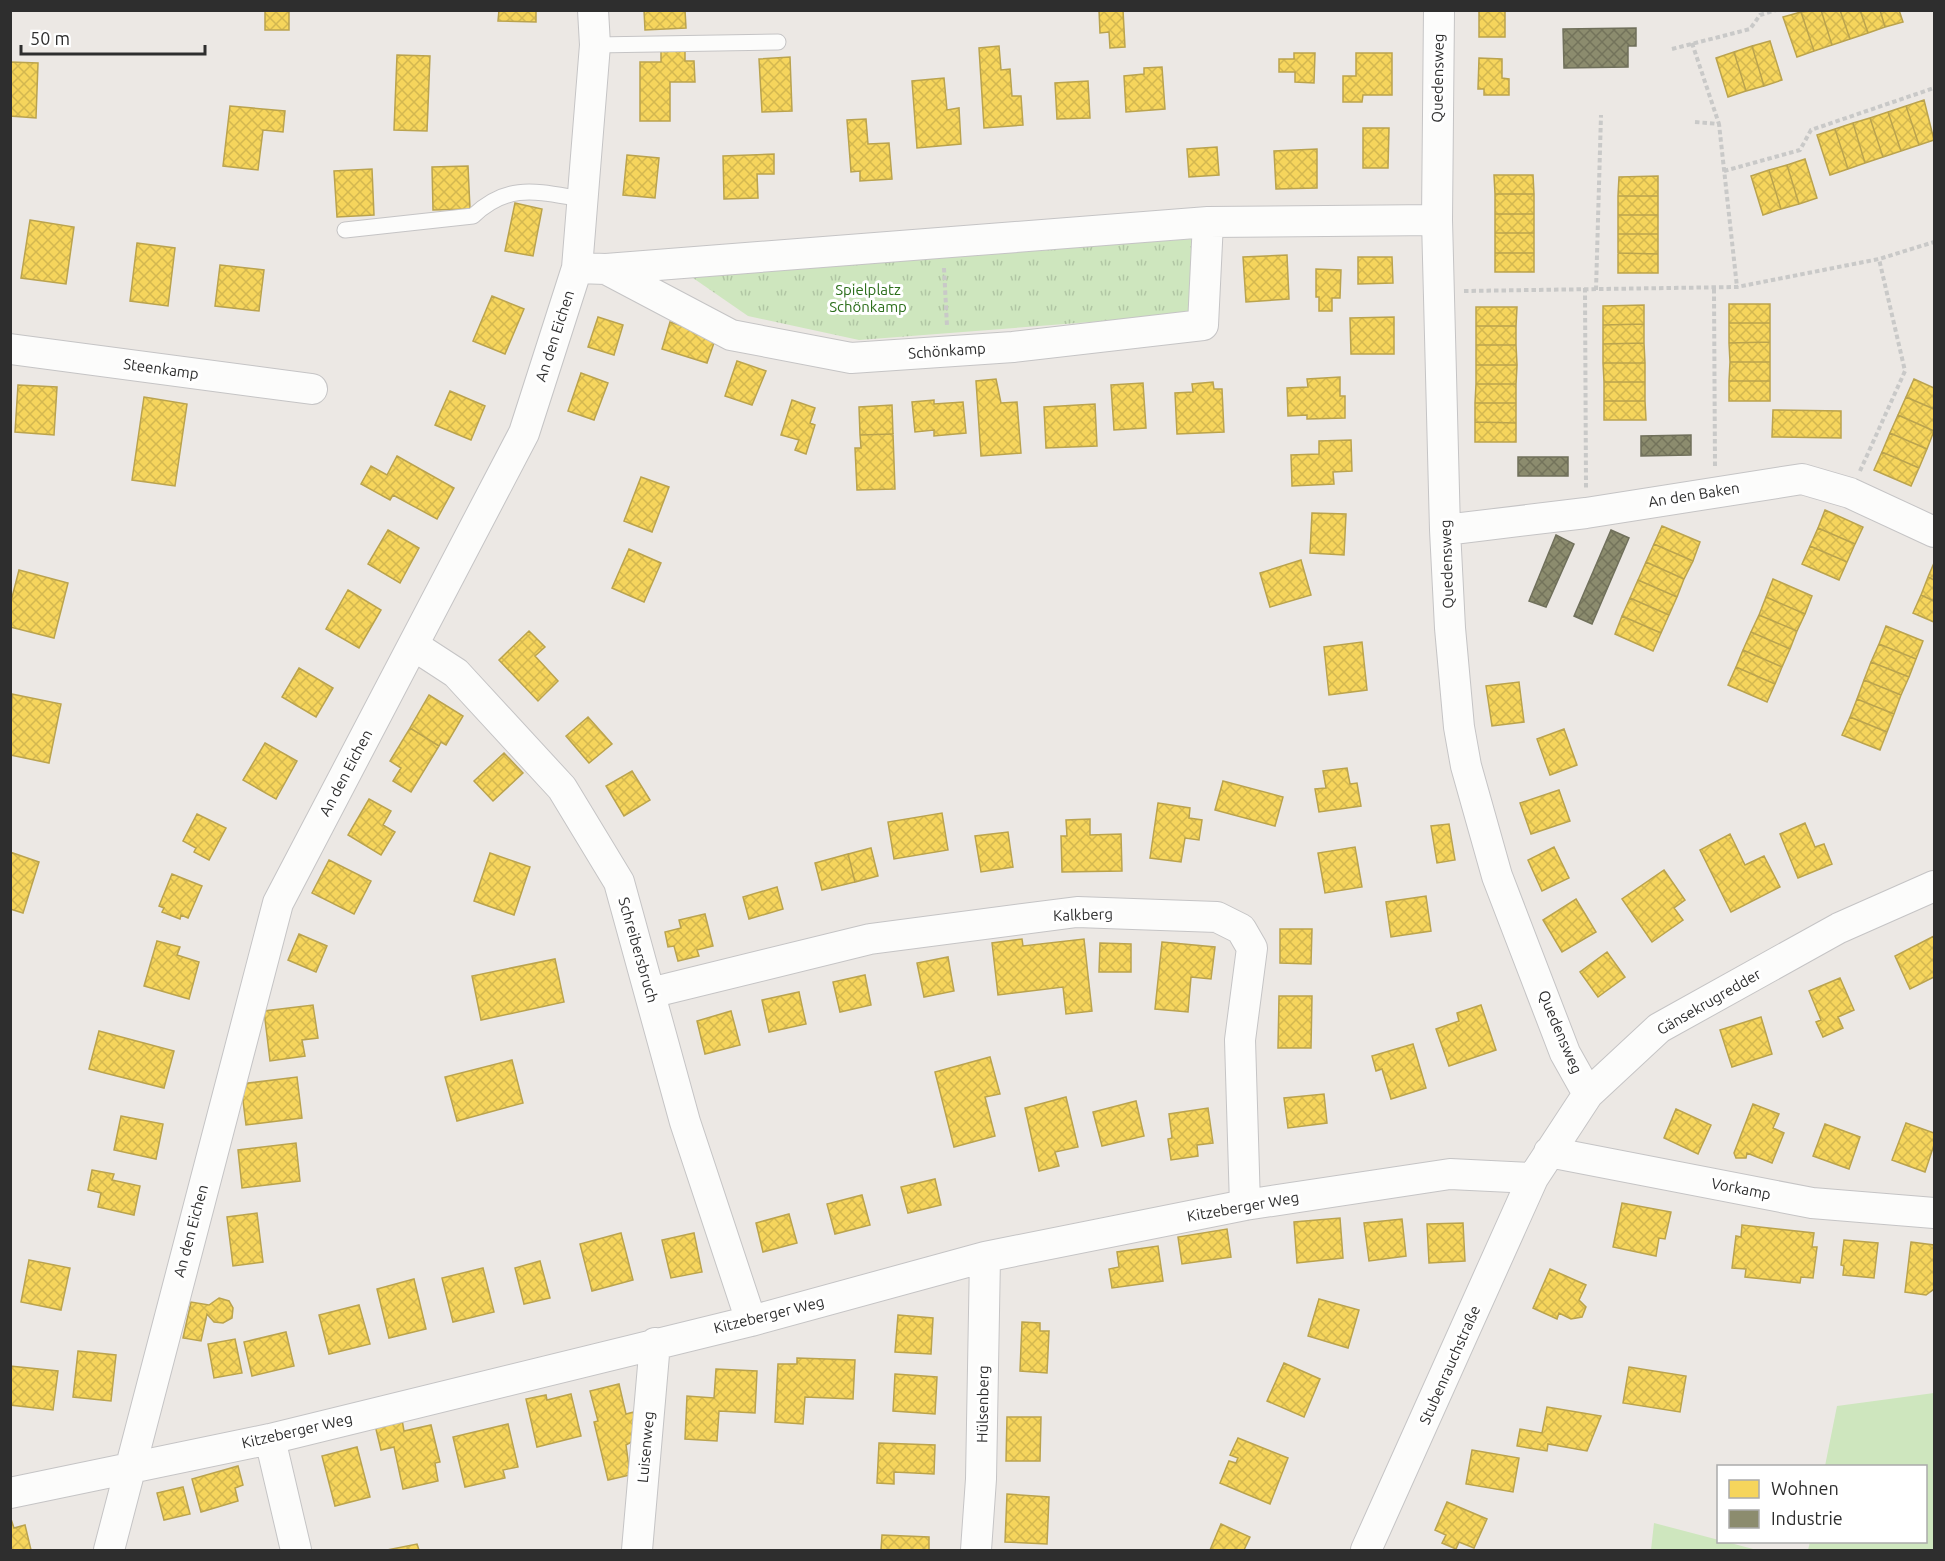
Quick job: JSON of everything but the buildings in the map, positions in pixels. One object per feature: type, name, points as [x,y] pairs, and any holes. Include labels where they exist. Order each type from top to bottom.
[{"type":"street","name":"An den Eichen","points":[[109,1551],[278,903],[524,433],[591,268],[582,199],[595,45],[593,10]]},
{"type":"street","name":"Quedensweg","points":[[1439,10],[1437,220],[1445,530],[1450,628],[1458,717],[1476,803],[1497,876],[1565,1053],[1588,1094]]},
{"type":"street","points":[[591,268],[1208,222],[1437,220]]},
{"type":"street","name":"Schönkamp","points":[[591,268],[731,335],[851,358],[1013,347],[1203,325],[1208,222]]},
{"type":"street","name":"Steenkamp","points":[[10,349],[312,389]]},
{"type":"street","name":"An den Baken","points":[[1445,530],[1586,513],[1802,479],[1850,493],[1935,532]]},
{"type":"street","name":"Schreibersbruch","points":[[413,645],[456,673],[562,788],[619,882],[686,1122],[751,1321]]},
{"type":"street","name":"Gänsekrugredder","points":[[1533,1178],[1588,1094],[1659,1028],[1839,928],[1935,886]]},
{"type":"street","name":"Kalkberg","points":[[650,993],[870,939],[1077,912],[1216,917],[1241,929],[1252,948],[1240,1040],[1245,1205]]},
{"type":"street","name":"Vorkamp","points":[[1549,1152],[1812,1203],[1935,1213]]},
{"type":"street","name":"Kitzeberger Weg","points":[[10,1493],[270,1438],[751,1321],[985,1257],[1245,1205],[1450,1174],[1533,1178]]},
{"type":"street","name":"Stubenrauchstraße","points":[[1366,1551],[1533,1178]]},
{"type":"street","name":"Hülsenberg","points":[[976,1551],[981,1479],[985,1257]]},
{"type":"street","name":"Luisenweg","points":[[637,1551],[655,1343]]},
{"type":"street","points":[[270,1438],[296,1551]]},
{"type":"lane","points":[[595,45],[778,42]]},
{"type":"lane","points":[[345,230],[473,216],[486,203],[503,194],[536,192],[582,199]]},
{"type":"path","points":[[1672,48],[1750,29],[1760,15],[1776,10]]},
{"type":"path","points":[[1692,43],[1719,124],[1737,287]]},
{"type":"path","points":[[1724,171],[1800,150],[1811,130],[1935,88]]},
{"type":"path","points":[[1596,290],[1601,115]]},
{"type":"path","points":[[1695,122],[1719,124]]},
{"type":"path","points":[[1440,291],[1737,287],[1879,259],[1935,242]]},
{"type":"path","points":[[943,243],[948,351]]},
{"type":"path","points":[[1850,493],[1905,371],[1879,259]]},
{"type":"path","points":[[1585,288],[1586,513]]},
{"type":"path","points":[[1714,289],[1715,492]]},
{"type":"green space","name":"Spielplatz Schönkamp","points":[[1194,239],[1195,314],[859,340],[748,316],[680,269]]},
{"type":"green space","points":[[1934,1393],[1934,1550],[1808,1550],[1810,1543],[1927,1543],[1927,1465],[1825,1465],[1837,1406]]},
{"type":"green space","points":[[1654,1523],[1717,1540],[1717,1543],[1730,1543],[1757,1550],[1651,1550]]}]
